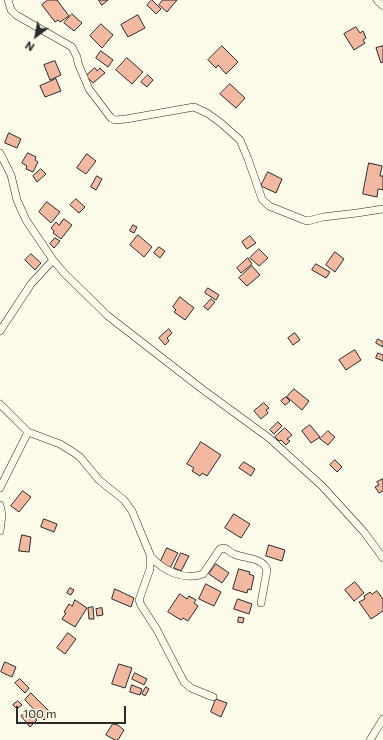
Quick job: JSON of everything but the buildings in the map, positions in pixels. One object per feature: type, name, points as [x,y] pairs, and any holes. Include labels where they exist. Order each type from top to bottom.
[{"type":"street","points":[[8,0],[11,10],[16,15],[72,47],[89,89],[111,118],[115,120],[126,119],[194,107],[207,113],[221,123],[240,140],[262,199],[268,206],[308,221],[323,217],[357,214],[383,208]]},
{"type":"street","points":[[377,0],[383,6]]},
{"type":"street","points":[[0,153],[11,175],[17,200],[26,220],[53,260],[108,316],[275,443],[322,486],[364,532],[383,558]]},
{"type":"street","points":[[0,331],[31,284],[53,260]]},
{"type":"street","points":[[0,404],[28,432],[60,444],[80,457],[99,480],[124,500],[132,511],[150,557],[150,569],[140,600],[141,606],[157,630],[184,682],[191,688],[213,697]]},
{"type":"street","points":[[0,488],[28,432]]},
{"type":"street","points":[[0,505],[2,515],[0,531]]},
{"type":"street","points":[[150,557],[156,563],[175,574],[188,577],[203,574],[220,549],[224,548],[232,554],[262,561],[267,570],[261,603]]},
{"type":"street","points":[[370,740],[383,719]]}]
